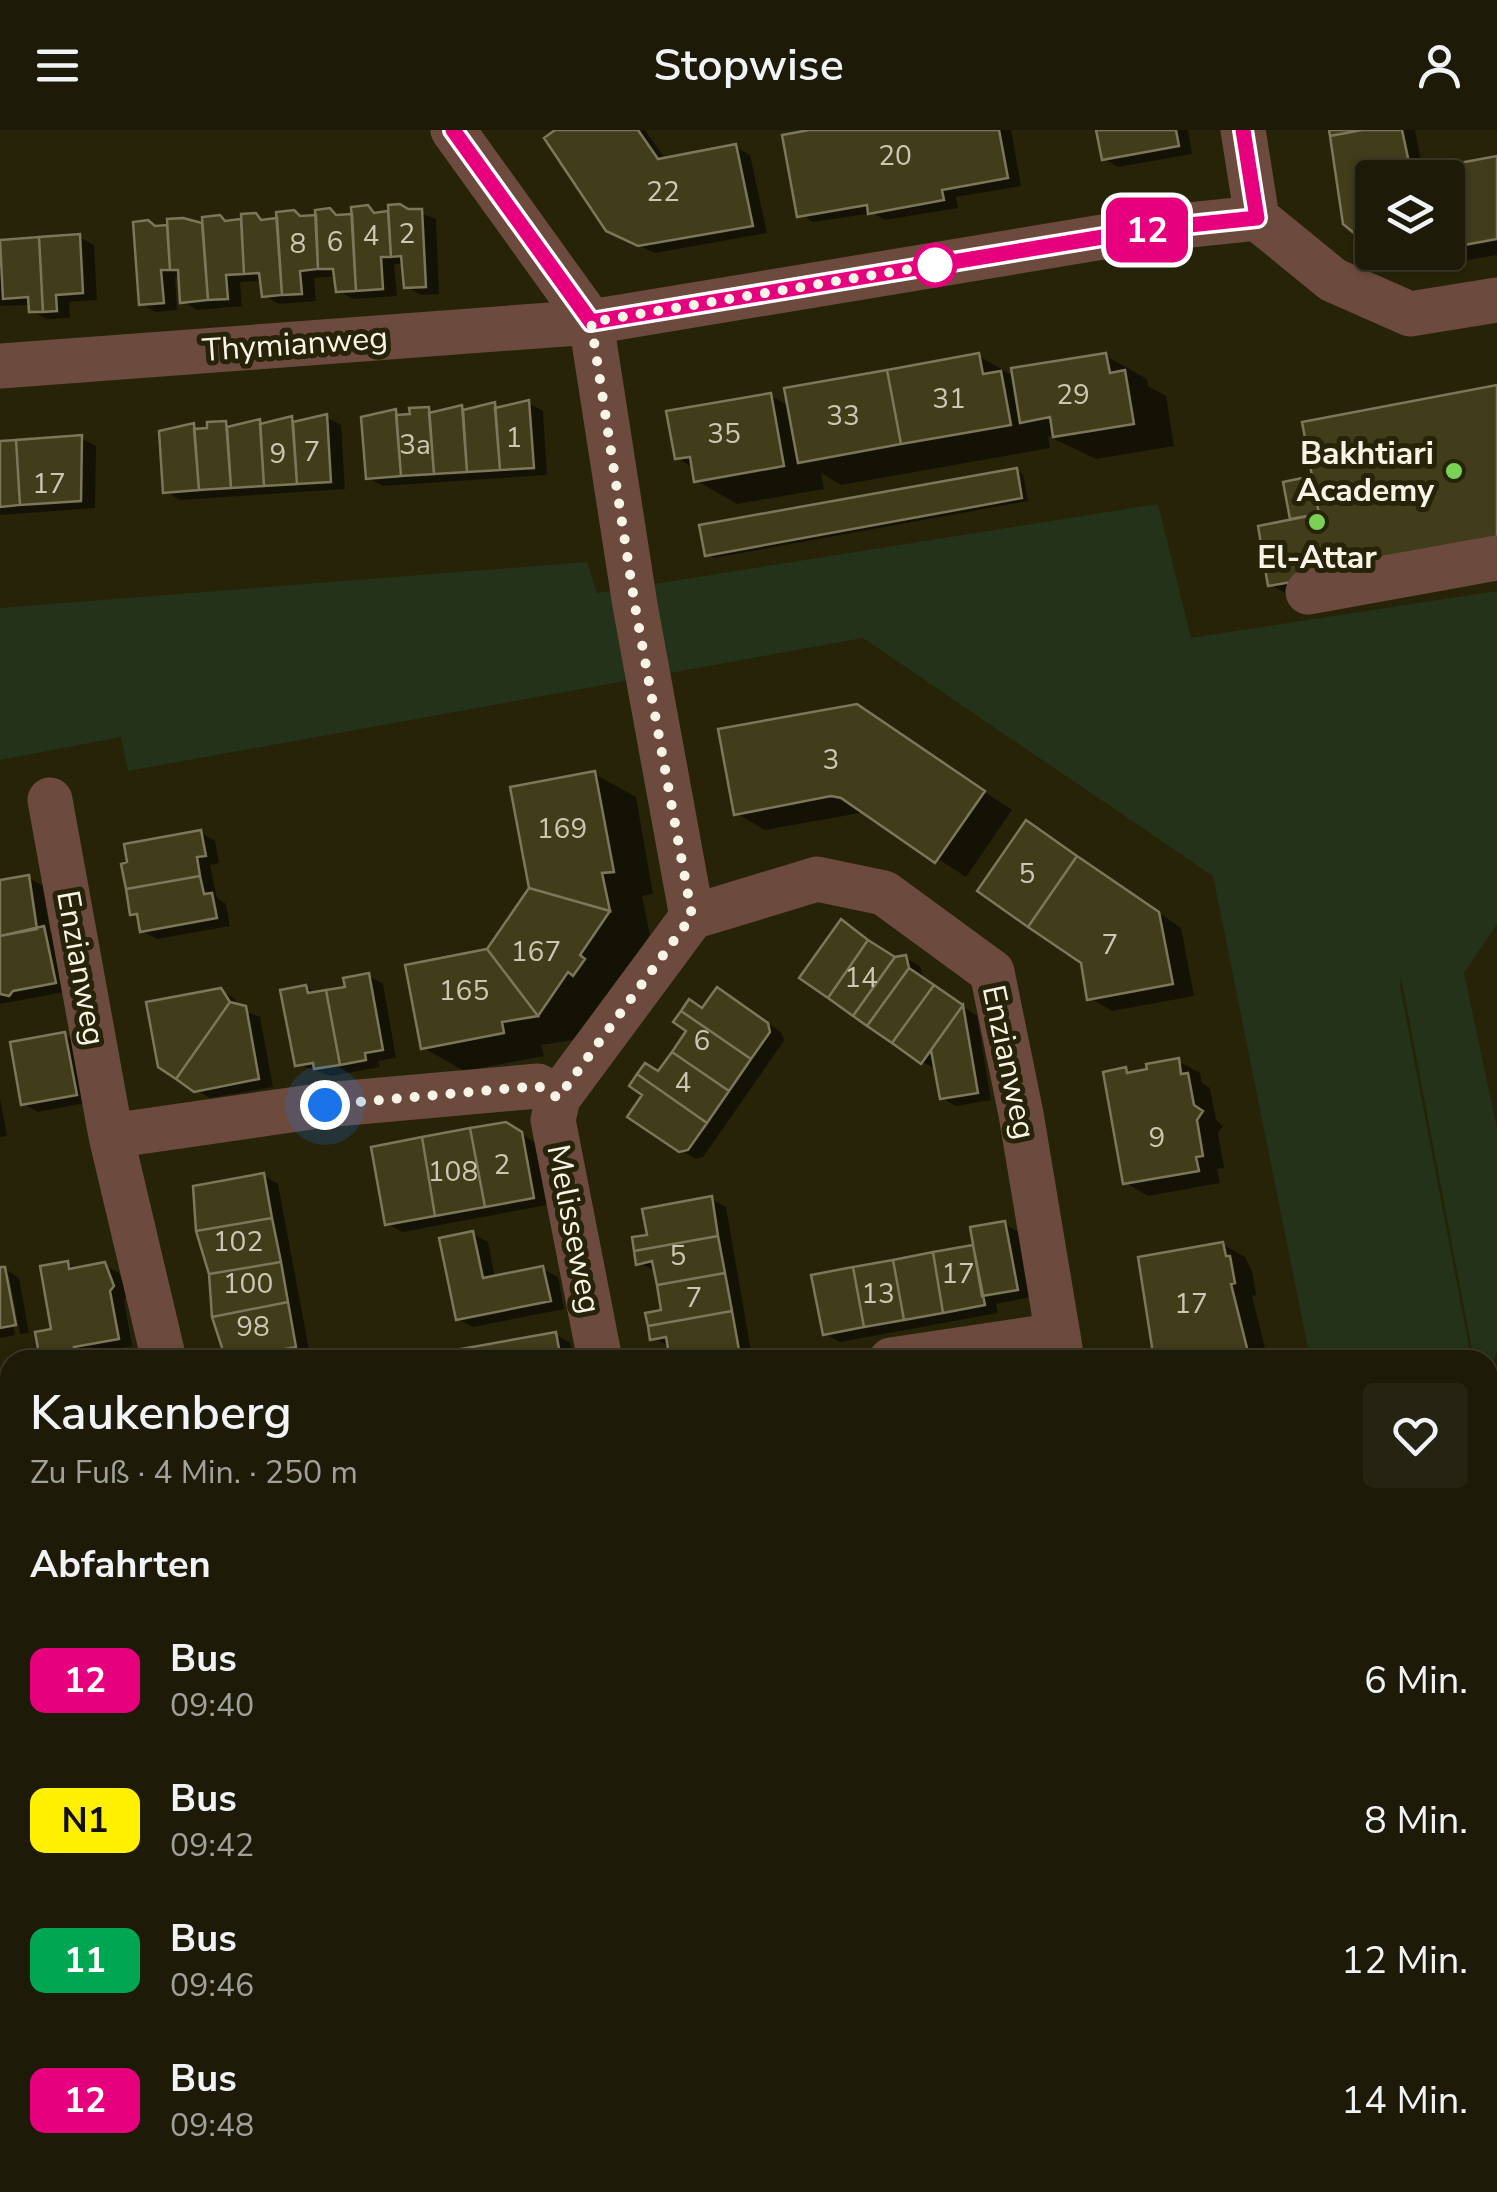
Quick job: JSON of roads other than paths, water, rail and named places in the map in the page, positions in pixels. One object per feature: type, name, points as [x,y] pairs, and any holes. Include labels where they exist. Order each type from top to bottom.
[{"type":"street","points":[[111,1136],[325,1105],[538,1086],[558,1098],[692,916],[635,606],[591,322],[452,130]]},
{"type":"street","points":[[1243,130],[1257,218],[1334,280],[1410,314],[1497,300]]},
{"type":"street","name":"Thymianweg","points":[[0,366],[591,322],[1151,229],[1257,218]]},
{"type":"street","points":[[1308,592],[1497,558]]},
{"type":"street","name":"Enzianweg","points":[[50,800],[111,1136],[162,1350]]},
{"type":"street","name":"Enzianweg","points":[[692,916],[817,879],[884,894],[992,972],[1021,1114],[1060,1348]]},
{"type":"street","name":"Melisseweg","points":[[558,1098],[553,1120],[598,1350]]},
{"type":"street","points":[[1032,1350],[1060,1348]]},
{"type":"place","name":"Bakhtiari Academy","points":[[1454,471]]},
{"type":"place","name":"El-Attar","points":[[1317,522]]}]
